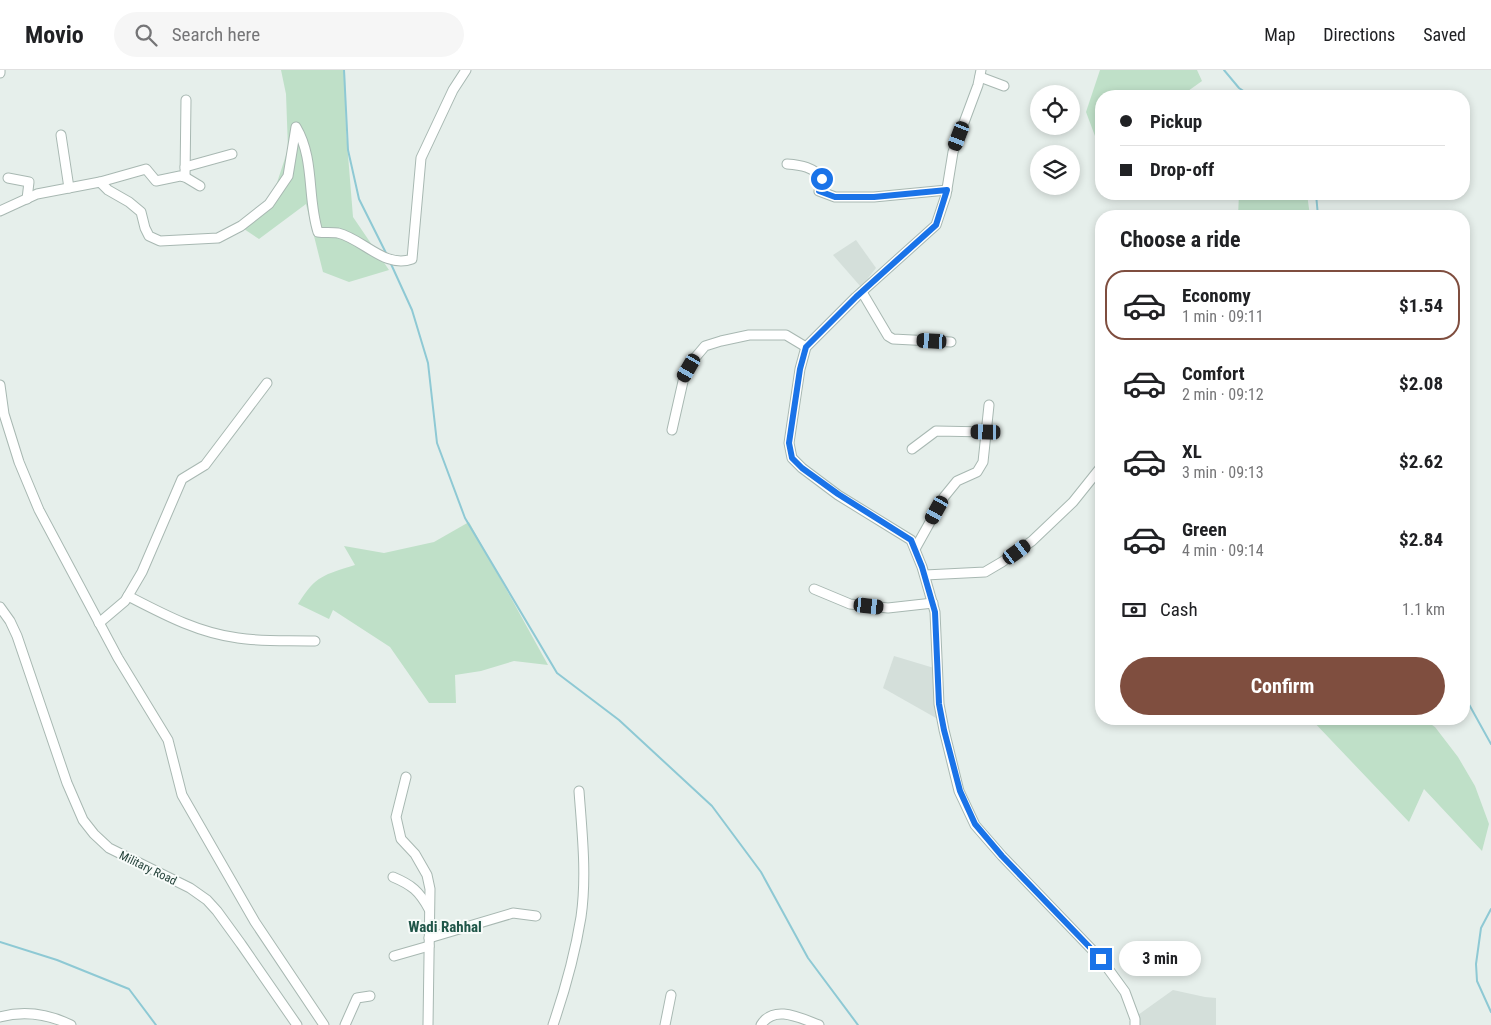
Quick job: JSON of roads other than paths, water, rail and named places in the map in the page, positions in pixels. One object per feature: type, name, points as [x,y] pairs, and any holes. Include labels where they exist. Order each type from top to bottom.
[{"type":"street","points":[[100,182],[108,190],[129,202],[141,212],[149,236],[160,241],[218,238],[241,226],[269,204],[288,176],[296,127],[303,138],[310,174],[314,220],[318,232],[338,233],[388,259],[403,262],[412,258],[421,158],[453,90],[466,70]]},
{"type":"street","points":[[1004,86],[981,73],[953,152],[947,190],[936,225],[862,292],[806,347],[800,369],[789,443],[792,458],[802,468],[838,494],[911,540],[924,574],[935,612],[939,704],[960,791],[975,824],[1002,856],[1101,959],[1125,992],[1135,1019],[1135,1025]]},
{"type":"street","points":[[186,100],[186,176]]},
{"type":"street","points":[[61,135],[69,188]]},
{"type":"street","points":[[185,167],[232,154]]},
{"type":"street","points":[[787,164],[803,166],[818,172],[822,179],[819,191],[835,197],[874,197],[947,190]]},
{"type":"street","points":[[0,210],[37,194],[100,182],[146,169],[156,181],[186,176],[200,186]]},
{"type":"street","points":[[8,178],[29,182],[27,199]]},
{"type":"street","points":[[862,292],[888,336],[894,339],[951,342]]},
{"type":"street","points":[[672,430],[684,377],[694,359],[705,346],[749,335],[786,335],[806,347]]},
{"type":"street","points":[[99,623],[125,601],[142,572],[182,479],[205,465],[267,383]]},
{"type":"street","points":[[0,385],[4,414],[22,470],[39,510],[118,658],[168,740],[182,795],[255,922],[324,1025]]},
{"type":"street","points":[[915,549],[944,497],[957,481],[977,472],[983,462],[989,405]]},
{"type":"street","points":[[912,449],[936,431],[986,432]]},
{"type":"street","points":[[924,574],[986,572],[1032,541],[1072,502],[1095,474]]},
{"type":"street","points":[[814,589],[850,604],[888,608],[933,603]]},
{"type":"street","points":[[128,596],[173,619],[201,630],[238,638],[315,641]]},
{"type":"street","name":"Military Road","points":[[0,607],[10,621],[17,636],[67,783],[83,820],[109,848],[190,888],[207,900],[218,911],[297,1025]]},
{"type":"street","points":[[406,777],[396,817],[401,840],[415,854],[427,875],[430,889],[428,1025]]},
{"type":"street","points":[[554,1025],[567,984],[581,916],[584,864],[579,791]]},
{"type":"street","points":[[393,877],[411,885],[423,898],[429,909]]},
{"type":"street","points":[[394,956],[513,913],[536,916]]},
{"type":"street","points":[[665,1025],[671,995]]},
{"type":"street","points":[[346,1025],[357,998],[370,996]]},
{"type":"street","points":[[0,1017],[12,1013],[35,1013],[71,1025]]},
{"type":"street","points":[[760,1025],[765,1018],[779,1013],[819,1025]]},
{"type":"waterway","points":[[344,70],[348,150],[359,199],[387,255]]},
{"type":"waterway","points":[[1224,70],[1242,90]]},
{"type":"waterway","points":[[1317,200],[1317,210]]},
{"type":"waterway","points":[[391,264],[412,310],[428,363],[437,443],[465,518],[557,673],[619,720],[712,806],[761,872],[808,958],[858,1025]]},
{"type":"waterway","points":[[1470,706],[1491,744]]},
{"type":"waterway","points":[[1491,909],[1481,928],[1476,964],[1477,981],[1491,1012]]},
{"type":"waterway","points":[[0,942],[57,960],[129,989],[156,1025]]},
{"type":"district","name":"Wadi Rahhal","points":[[445,927]]}]
